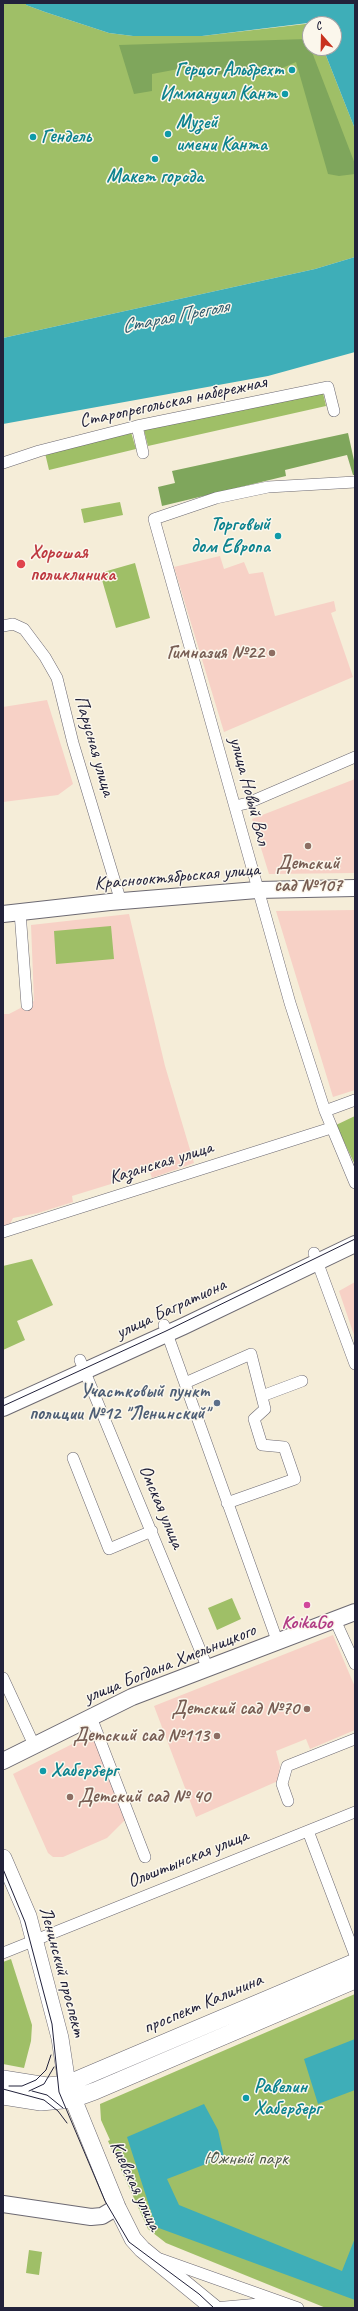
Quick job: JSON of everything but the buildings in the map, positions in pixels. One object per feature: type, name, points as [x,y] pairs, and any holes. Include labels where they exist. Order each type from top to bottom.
[{"type":"main road","name":"Ленинский проспект","points":[[3,1858],[28,1916],[35,1940],[60,2038],[70,2091]]},
{"type":"main road","name":"проспект Калинина","points":[[70,2091],[355,1962]]},
{"type":"main road","name":"проспект Калинина","points":[[70,2091],[95,2092],[355,1980]]},
{"type":"main road","points":[[3,2079],[70,2091]]},
{"type":"main road","points":[[3,2096],[42,2102],[70,2091]]},
{"type":"main road","name":"Киевская улица","points":[[70,2091],[117,2207],[133,2239],[150,2256],[214,2308]]},
{"type":"street","name":"Старопрегольская набережная","points":[[3,463],[39,451],[137,426],[328,387],[334,411]]},
{"type":"street","points":[[137,426],[143,453]]},
{"type":"street","name":"улица Новый Вал","points":[[355,482],[268,487],[216,498],[154,519],[290,1004],[331,1128],[355,1183]]},
{"type":"street","name":"Парусная улица","points":[[3,626],[13,624],[24,629],[45,657],[57,678],[73,743],[121,902]]},
{"type":"street","points":[[235,806],[248,803],[355,757]]},
{"type":"street","name":"Краснооктябрьская улица","points":[[3,914],[258,890],[355,888]]},
{"type":"street","points":[[20,912],[27,1005]]},
{"type":"street","points":[[325,1111],[355,1100]]},
{"type":"street","name":"Казанская улица","points":[[3,1232],[331,1128]]},
{"type":"street","name":"улица Багратиона","points":[[316,1258],[355,1234]]},
{"type":"street","name":"улица Багратиона","points":[[3,1396],[83,1365],[165,1329],[316,1258],[355,1244]]},
{"type":"street","points":[[316,1258],[355,1364]]},
{"type":"street","points":[[165,1329],[278,1643]]},
{"type":"street","points":[[185,1383],[250,1354],[265,1409],[254,1419],[262,1445],[284,1447],[295,1478],[228,1503]]},
{"type":"street","name":"улица Багратиона","points":[[3,1408],[83,1365]]},
{"type":"street","name":"Омская улица","points":[[83,1365],[208,1669]]},
{"type":"street","points":[[262,1396],[302,1381]]},
{"type":"street","points":[[73,1458],[109,1549],[152,1531]]},
{"type":"street","name":"улица Богдана Хмельницкого","points":[[3,1761],[132,1697],[278,1643],[355,1612]]},
{"type":"street","points":[[335,1620],[355,1664]]},
{"type":"street","points":[[3,1678],[34,1745]]},
{"type":"street","points":[[91,1717],[145,1857]]},
{"type":"street","points":[[288,1801],[282,1784],[287,1766],[355,1739]]},
{"type":"street","name":"Ольштынская улица","points":[[3,1953],[355,1812]]},
{"type":"street","points":[[308,1831],[355,1955]]},
{"type":"street","points":[[3,2204],[90,2217],[102,2216],[117,2207]]},
{"type":"street","points":[[150,2256],[285,2302],[298,2308]]},
{"type":"street","points":[[214,2308],[285,2302]]},
{"type":"shaded area","name":"Гимназия №22","points":[[220,556],[224,569],[244,562],[249,574],[263,572],[275,616],[334,601],[336,611],[331,613],[353,677],[224,732],[174,567]]},
{"type":"shaded area","points":[[47,700],[73,784],[58,795],[3,802],[3,707]]},
{"type":"shaded area","name":"Детский сад №107","points":[[355,779],[355,873],[269,874],[252,819]]},
{"type":"shaded area","points":[[355,910],[355,1090],[333,1097],[276,911]]},
{"type":"shaded area","points":[[129,914],[165,1066],[194,1163],[152,1178],[150,1172],[72,1196],[73,1202],[38,1213],[13,1218],[9,1226],[3,1227],[3,1014],[9,1014],[34,1001],[31,925]]},
{"type":"shaded area","points":[[355,1282],[355,1338],[339,1291]]},
{"type":"shaded area","points":[[333,1635],[355,1687],[355,1730],[310,1749],[306,1739],[276,1751],[280,1766],[278,1781],[196,1817],[154,1706]]},
{"type":"shaded area","name":"Детский сад № 40","points":[[92,1734],[125,1820],[107,1838],[63,1857],[53,1857],[48,1853],[13,1774]]},
{"type":"green space","points":[[3,3],[26,3],[26,5],[45,12],[109,33],[133,36],[202,36],[302,24],[302,56],[326,56],[355,129],[355,257],[315,269],[3,338]]},
{"type":"green space","points":[[302,39],[302,56],[314,56],[355,164],[355,174],[339,176],[328,174],[296,62],[280,69],[193,77],[189,67],[152,74],[152,91],[134,94],[119,45]]},
{"type":"green space","points":[[323,393],[326,406],[148,446],[144,430]]},
{"type":"green space","points":[[131,432],[136,449],[49,470],[45,453]]},
{"type":"green space","points":[[348,433],[355,465],[355,475],[353,475],[347,455],[285,470],[286,476],[162,506],[158,487],[175,483],[172,471]]},
{"type":"green space","points":[[120,502],[123,515],[84,523],[81,509]]},
{"type":"green space","points":[[135,563],[150,618],[116,628],[100,573]]},
{"type":"green space","points":[[111,926],[114,959],[56,964],[54,931]]},
{"type":"green space","points":[[355,1116],[355,1165],[336,1125]]},
{"type":"green space","points":[[32,1259],[53,1305],[17,1321],[25,1340],[3,1350],[3,1266]]},
{"type":"green space","points":[[232,1598],[241,1619],[217,1630],[208,1608]]},
{"type":"green space","points":[[11,1959],[32,2025],[31,2041],[24,2068],[3,2064],[3,1962]]},
{"type":"green space","name":"Южный парк","points":[[355,1994],[355,2308],[326,2308],[166,2243],[148,2229],[108,2141],[110,2140],[101,2120],[100,2104]]},
{"type":"green space","points":[[29,2250],[42,2252],[39,2275],[26,2273]]},
{"type":"water","points":[[26,3],[355,3],[355,129],[326,56],[342,56],[342,16],[302,16],[302,24],[202,36],[133,36],[109,33],[26,5]]},
{"type":"water","name":"Старая Преголя","points":[[355,257],[355,352],[268,376],[3,424],[3,338],[315,269]]},
{"type":"water","points":[[355,2039],[355,2090],[318,2104],[304,2059]]},
{"type":"water","points":[[204,2104],[218,2130],[224,2157],[167,2179],[179,2205],[342,2271],[355,2238],[355,2300],[156,2227],[127,2137]]},
{"type":"tram line","points":[[3,1406],[166,1331],[355,1239]]},
{"type":"tram line","points":[[3,1869],[25,1922],[52,2024],[59,2092],[105,2201],[129,2242],[199,2294],[214,2308]]},
{"type":"tram line","points":[[9,2086],[22,2086],[36,2080],[46,2070],[51,2055]]},
{"type":"tram line","points":[[29,2091],[44,2084],[54,2067]]},
{"type":"tram line","points":[[3,2089],[44,2100],[58,2111],[67,2123]]},
{"type":"tram line","points":[[32,2091],[47,2095],[63,2108]]},
{"type":"place","name":"Герцог Альбрехт","points":[[292,70]]},
{"type":"place","name":"Иммануил Кант","points":[[285,94]]},
{"type":"place","name":"Музей имени Канта","points":[[168,134]]},
{"type":"place","name":"Гендель","points":[[33,137]]},
{"type":"place","name":"Макет города","points":[[155,159]]},
{"type":"place","name":"Торговый дом Европа","points":[[278,536]]},
{"type":"place","name":"Хорошая поликлиника","points":[[21,564]]},
{"type":"place","name":"Гимназия №22","points":[[272,653]]},
{"type":"place","name":"Детский сад №107","points":[[308,846]]},
{"type":"place","name":"Участковый пункт полиции №12 \"Ленинский\"","points":[[217,1403]]},
{"type":"place","name":"KoikaGo","points":[[307,1605]]},
{"type":"place","name":"Детский сад №70","points":[[307,1709]]},
{"type":"place","name":"Детский сад №113","points":[[217,1736]]},
{"type":"place","name":"Хаберберг","points":[[43,1771]]},
{"type":"place","name":"Детский сад № 40","points":[[70,1797]]},
{"type":"place","name":"Равелин Хаберберг","points":[[246,2098]]}]
